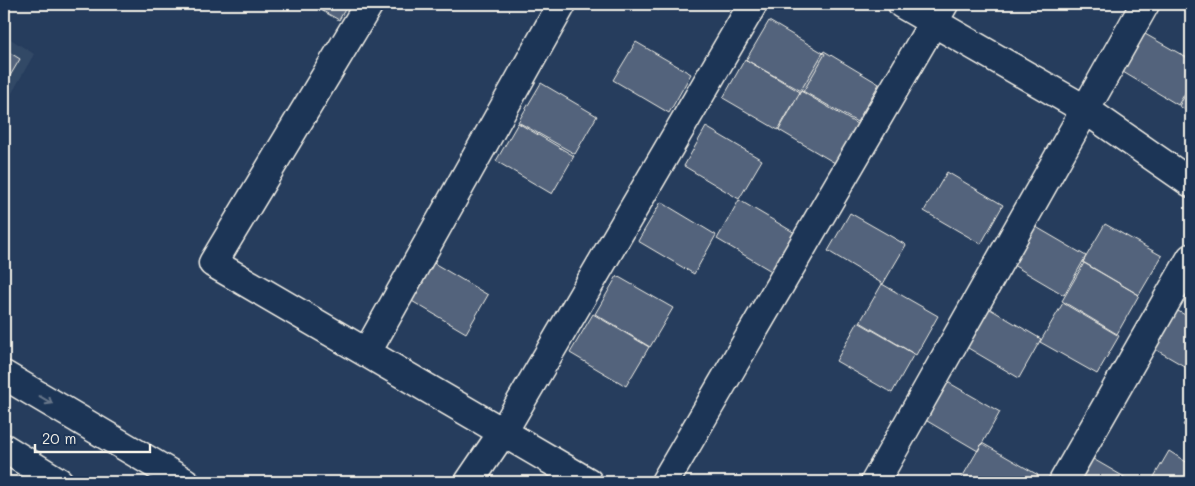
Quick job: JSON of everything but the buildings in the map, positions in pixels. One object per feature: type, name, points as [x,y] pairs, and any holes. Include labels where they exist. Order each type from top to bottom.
[{"type":"street","points":[[369,4],[214,263],[588,482]]},
{"type":"street","points":[[367,352],[562,4]]},
{"type":"street","points":[[469,482],[503,432],[753,4]]},
{"type":"street","points":[[902,4],[939,13],[1086,110],[1191,183]]},
{"type":"street","points":[[875,482],[1145,4]]},
{"type":"street","points":[[665,482],[939,13]]},
{"type":"street","points":[[1063,482],[1191,258]]},
{"type":"street","points":[[4,375],[185,482]]},
{"type":"street","points":[[4,448],[59,482]]},
{"type":"shaded area","points":[[4,35],[34,54],[4,107]]}]
